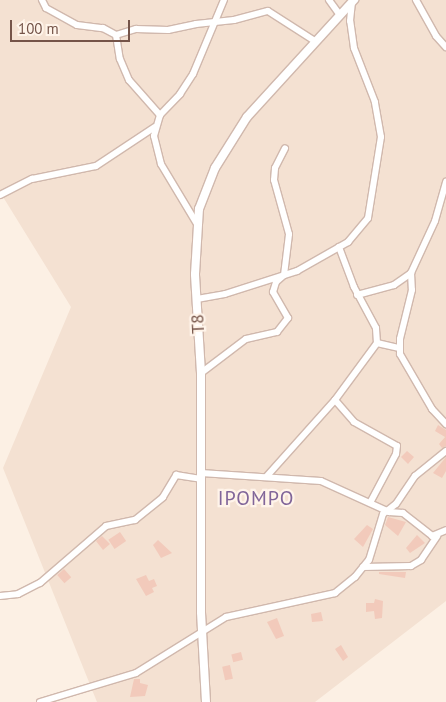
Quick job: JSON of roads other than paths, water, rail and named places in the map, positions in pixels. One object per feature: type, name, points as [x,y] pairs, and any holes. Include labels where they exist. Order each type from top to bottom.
[{"type":"street","points":[[42,0],[46,8],[77,25],[99,27],[116,35],[136,29],[168,30],[214,23],[268,11],[316,41]]},
{"type":"street","points":[[197,224],[157,156],[155,127],[160,115],[188,84],[224,0]]},
{"type":"street","points":[[329,0],[340,15]]},
{"type":"street","points":[[416,0],[436,36],[446,47]]},
{"type":"street","points":[[197,299],[225,294],[284,275],[339,247],[355,236],[368,218],[382,147],[375,102],[354,48],[350,21],[353,1]]},
{"type":"street","name":"T8","points":[[206,702],[203,632],[201,373],[197,299],[197,224],[207,184],[232,137],[266,94],[353,1]]},
{"type":"street","points":[[116,35],[120,59],[129,80],[160,115]]},
{"type":"street","points":[[0,195],[32,179],[96,166],[155,127]]},
{"type":"street","points":[[201,373],[246,339],[277,332],[285,326],[287,313],[274,292],[276,282],[284,275],[288,229],[274,180],[275,168],[285,148]]},
{"type":"street","points":[[446,182],[435,221],[411,273],[412,290],[399,348],[401,359],[422,395],[446,424]]},
{"type":"street","points":[[267,476],[335,400],[377,343],[376,328],[357,295],[342,263],[339,247]]},
{"type":"street","points":[[357,295],[394,285],[411,273]]},
{"type":"street","points":[[377,343],[399,348]]},
{"type":"street","points":[[335,400],[361,427],[397,446],[396,454],[370,503]]},
{"type":"street","points":[[40,702],[136,673],[226,617],[324,597],[346,585],[363,567],[373,552],[380,520],[389,512],[415,476],[446,451]]},
{"type":"street","points":[[0,596],[18,594],[40,583],[106,526],[135,520],[163,497],[176,475],[267,476],[321,481],[389,512],[403,513],[437,536]]},
{"type":"street","points":[[363,567],[412,566],[421,560],[437,536],[446,530]]},
{"type":"district","name":"IPOMPO","points":[[256,498]]}]
